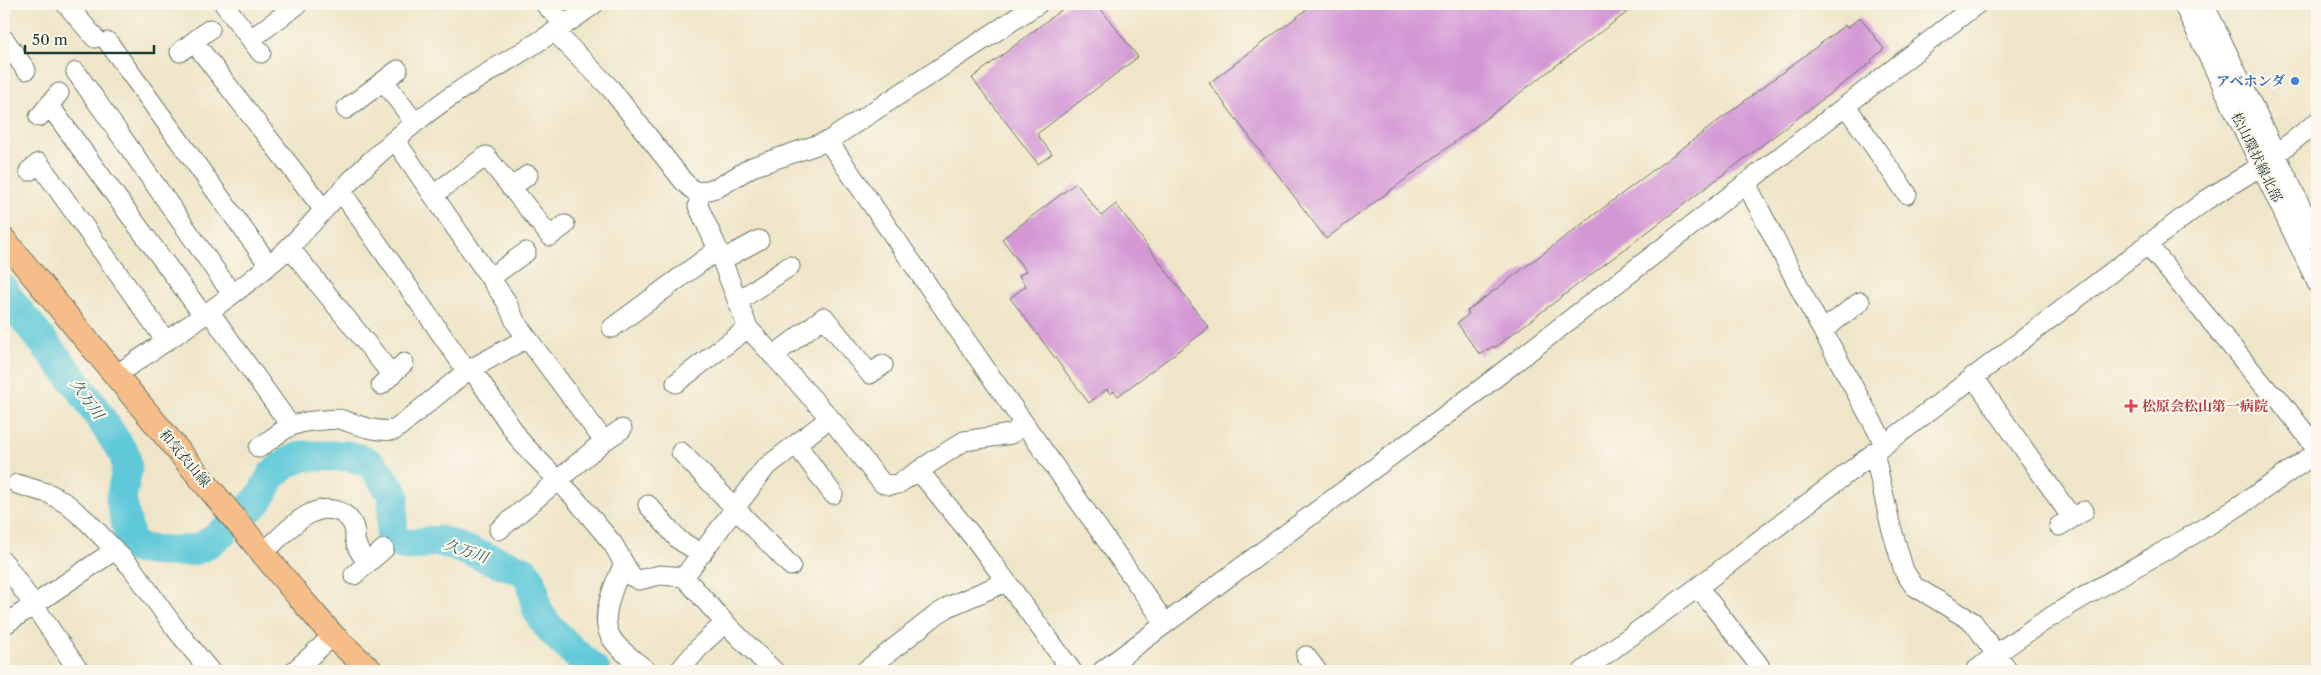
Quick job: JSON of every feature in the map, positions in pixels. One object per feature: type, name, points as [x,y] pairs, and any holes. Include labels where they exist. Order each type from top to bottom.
[{"type":"main road","name":"和気衣山線","points":[[4,240],[333,636],[370,671]]},
{"type":"street","points":[[224,4],[256,46],[299,7]]},
{"type":"street","points":[[545,4],[560,28],[684,182],[693,190],[700,192],[718,187],[752,167],[828,141],[1038,4]]},
{"type":"street","points":[[116,375],[206,313],[268,265],[289,247],[341,190],[415,123],[465,86],[560,28],[594,4]]},
{"type":"street","points":[[1102,671],[1370,473],[1977,4]]},
{"type":"street","name":"松山環状線北部","points":[[2183,4],[2268,159],[2317,240]]},
{"type":"street","name":"松山環状線北部","points":[[2204,4],[2317,283]]},
{"type":"street","points":[[69,15],[101,40],[268,265]]},
{"type":"street","points":[[210,29],[187,47],[324,210]]},
{"type":"street","points":[[4,39],[26,70]]},
{"type":"street","points":[[76,72],[232,294]]},
{"type":"street","points":[[346,109],[391,76],[415,123]]},
{"type":"street","points":[[49,105],[290,425]]},
{"type":"street","points":[[1846,106],[1907,194]]},
{"type":"street","points":[[1582,671],[1698,587],[2147,244],[2317,122]]},
{"type":"street","points":[[395,140],[490,278],[527,338],[604,441]]},
{"type":"street","points":[[828,141],[1024,424],[1165,623]]},
{"type":"street","points":[[433,195],[486,156],[550,236],[565,225]]},
{"type":"street","points":[[29,171],[39,163],[166,341]]},
{"type":"street","points":[[511,188],[528,175]]},
{"type":"street","points":[[1746,183],[1823,330],[1879,448],[1890,523],[1904,571],[1914,586],[1973,622],[2008,671]]},
{"type":"street","points":[[341,190],[522,442],[602,530],[631,576],[639,580],[660,574],[684,577],[725,623],[774,671]]},
{"type":"street","points":[[700,192],[698,206],[720,255],[748,328],[830,418],[882,483],[889,485],[898,484],[964,441],[1011,434],[1024,424]]},
{"type":"street","points":[[612,328],[720,255],[759,240]]},
{"type":"street","points":[[1975,671],[1996,654],[2089,593],[2240,506],[2317,451],[2278,398],[2270,393],[2147,244]]},
{"type":"street","points":[[289,247],[392,375]]},
{"type":"street","points":[[490,278],[526,252]]},
{"type":"street","points":[[738,301],[790,266]]},
{"type":"street","points":[[1823,330],[1860,302]]},
{"type":"street","points":[[773,356],[824,317],[870,374],[883,365]]},
{"type":"street","points":[[676,383],[748,328]]},
{"type":"street","points":[[259,448],[290,425],[298,422],[342,419],[352,425],[380,431],[395,430],[469,370],[527,338]]},
{"type":"street","points":[[1973,376],[2071,518]]},
{"type":"street","points":[[684,577],[765,468],[830,418]]},
{"type":"street","points":[[499,530],[604,441],[622,429]]},
{"type":"street","points":[[796,444],[832,494]]},
{"type":"street","points":[[681,452],[734,510],[791,566]]},
{"type":"street","points":[[919,471],[978,543],[1072,671]]},
{"type":"street","points":[[18,484],[50,494],[67,504],[115,550],[132,568],[175,628],[210,671]]},
{"type":"street","points":[[648,505],[679,540],[702,554]]},
{"type":"street","points":[[263,553],[307,515],[318,509],[334,510],[347,515],[354,526],[361,569],[384,549]]},
{"type":"street","points":[[4,625],[115,550]]},
{"type":"street","points":[[4,562],[79,671]]},
{"type":"street","points":[[623,563],[620,576],[613,588],[606,632],[614,644],[647,671]]},
{"type":"street","points":[[865,671],[950,606],[1006,582]]},
{"type":"street","points":[[1698,587],[1759,665]]},
{"type":"street","points":[[680,671],[703,643],[725,623]]},
{"type":"street","points":[[294,671],[333,636]]},
{"type":"street","points":[[1306,656],[1317,671]]},
{"type":"building","points":[[1069,4],[1097,4],[1138,57],[1037,134],[1052,154],[1038,164],[972,78]]},
{"type":"building","points":[[1314,4],[1638,4],[1326,239],[1209,83]]},
{"type":"building","points":[[1860,17],[1884,49],[1871,60],[1872,62],[1494,348],[1493,346],[1480,355],[1457,323],[1469,314],[1467,311],[1845,25],[1847,28]]},
{"type":"building","points":[[1076,183],[1101,216],[1116,204],[1209,328],[1118,396],[1114,391],[1110,394],[1107,389],[1089,403],[1010,298],[1026,286],[1019,276],[1026,271],[1002,239]]},
{"type":"waterway","name":"久万川","points":[[4,290],[7,297],[81,389],[125,455],[127,469],[121,499],[130,539],[136,548],[166,551],[196,549],[211,542],[223,532]]},
{"type":"waterway","name":"久万川","points":[[250,508],[259,499],[273,474],[287,463],[303,456],[349,456],[366,461],[375,468],[394,495],[391,538],[396,542],[407,545],[440,541],[524,571],[533,586],[536,605],[542,618],[595,671]]},
{"type":"place","name":"アベホンダ","points":[[2295,81]]},
{"type":"place","name":"松原会松山第一病院","points":[[2131,406]]}]
